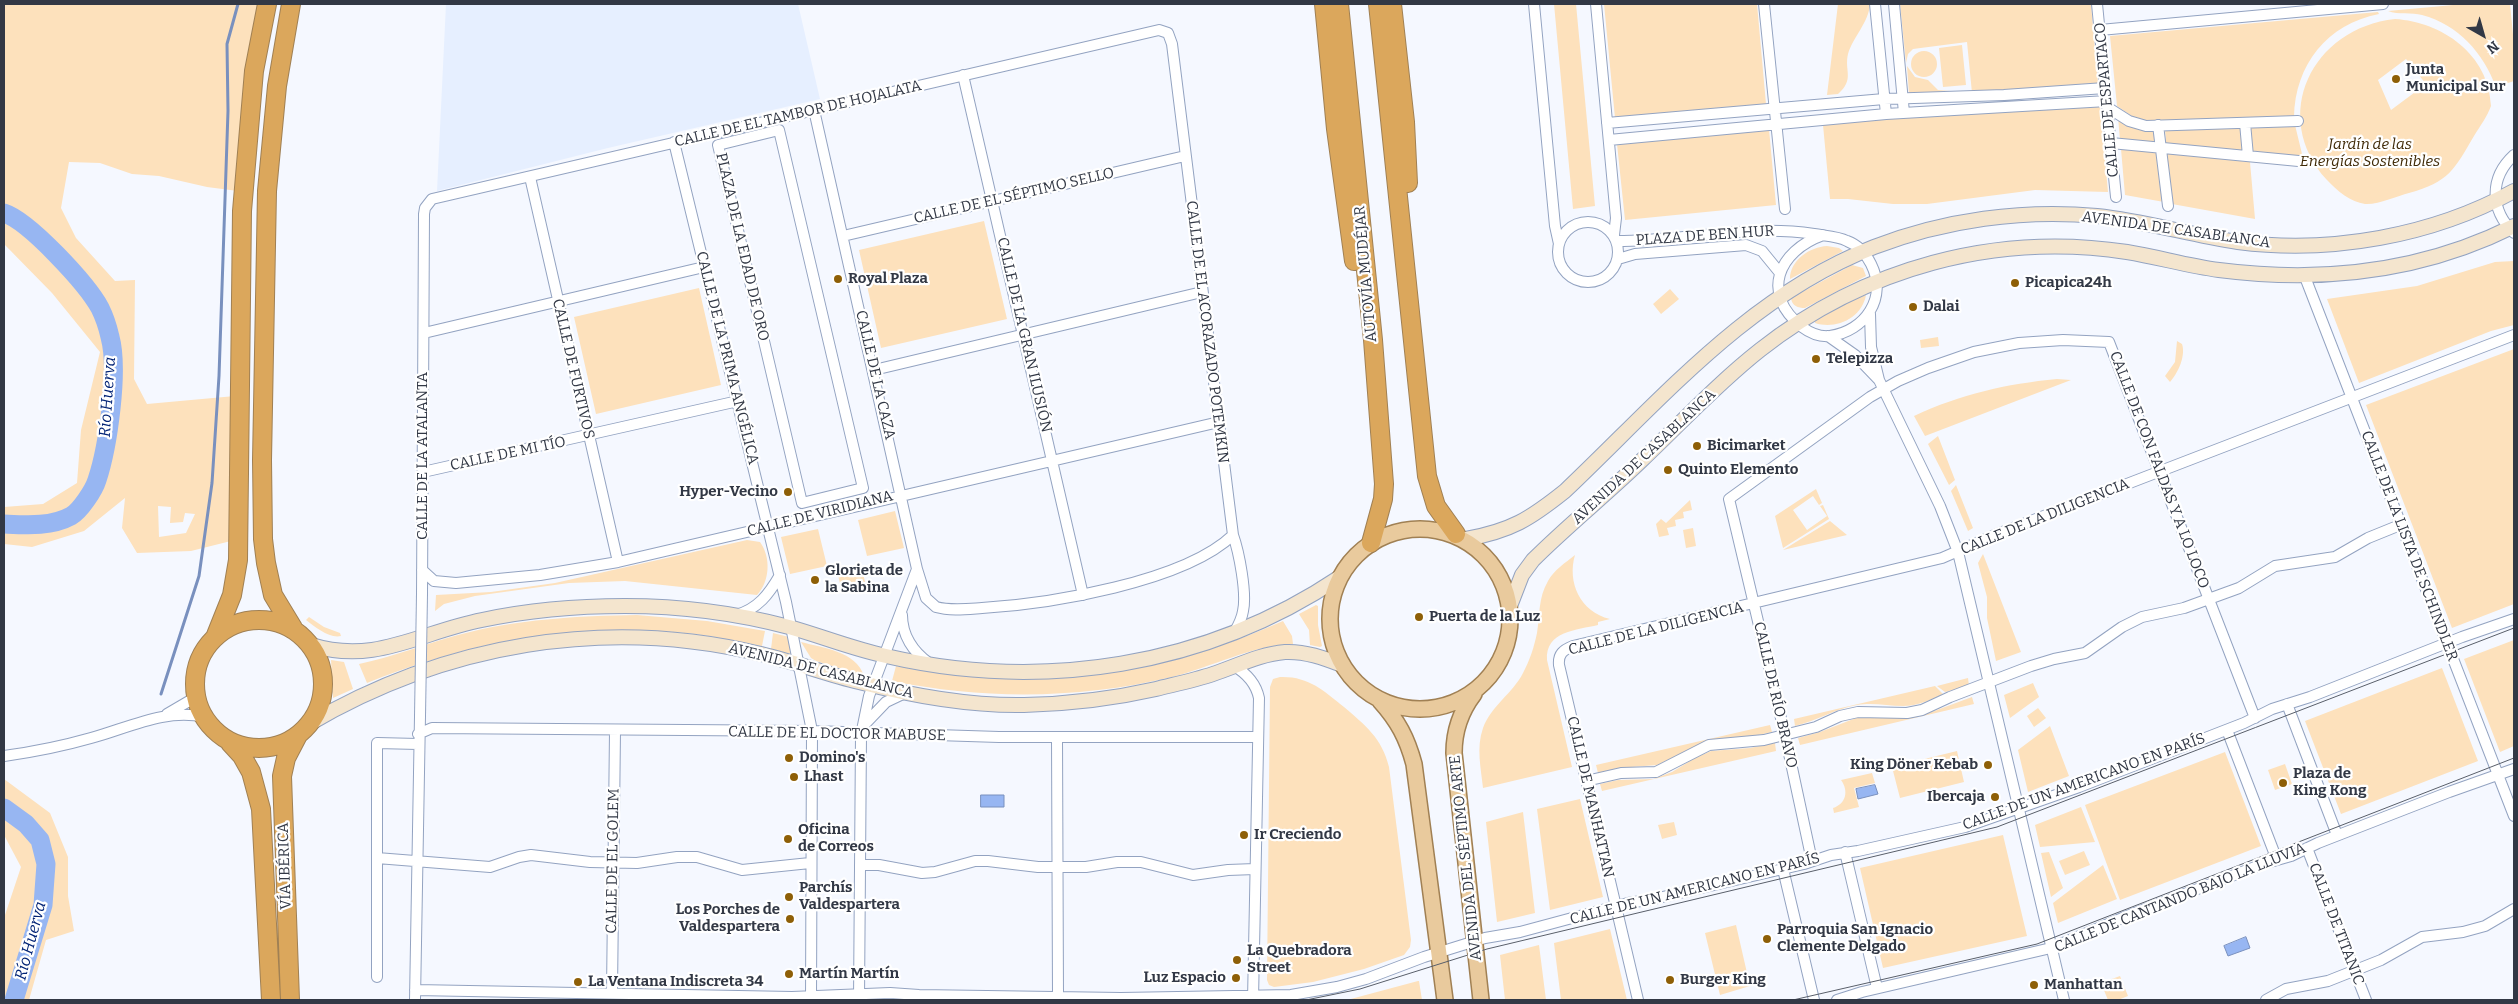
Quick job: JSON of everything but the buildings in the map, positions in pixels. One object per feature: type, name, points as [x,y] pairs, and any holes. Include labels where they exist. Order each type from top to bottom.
[{"type":"highway","points":[[267,4],[254,71],[242,211],[238,560],[232,595],[216,635],[204,652],[197,668],[196,697],[204,717],[218,734],[230,743],[262,749],[287,742],[302,730],[320,704],[322,691],[319,663],[311,645],[293,628],[274,595],[266,563],[263,539],[262,460],[267,191],[277,86],[291,4]]},
{"type":"highway","points":[[1324,4],[1336,129],[1360,311],[1374,365]]},
{"type":"highway","name":"AUTOVÍA MUDÉJAR","points":[[1340,4],[1373,340],[1384,484],[1382,502],[1371,543]]},
{"type":"highway","points":[[1378,4],[1430,492],[1440,513],[1461,537]]},
{"type":"highway","points":[[1392,4],[1405,122],[1412,278],[1409,301]]},
{"type":"highway","points":[[216,635],[236,624],[251,620],[266,620],[293,628]]},
{"type":"highway","name":"VÍA IBÉRICA","points":[[290,1000],[282,776],[286,758],[302,730]]},
{"type":"highway","name":"VÍA IBÉRICA","points":[[230,743],[242,756],[251,772],[261,809],[271,1000]]},
{"type":"main road","name":"AVENIDA DE CASABLANCA","points":[[1461,537],[1507,530],[1540,510],[1587,469],[1720,342],[1780,296],[1863,252],[1934,229],[1979,219],[2022,215],[2096,216],[2152,224],[2202,236],[2267,244],[2342,242],[2384,237],[2427,226],[2495,201],[2514,191]]},
{"type":"main road","name":"AVENIDA DE CASABLANCA","points":[[1510,606],[1522,575],[1536,556],[1634,468],[1742,365],[1797,323],[1825,306],[1877,281],[1946,258],[1991,250],[2032,248],[2076,248],[2127,252],[2216,270],[2305,277],[2352,274],[2415,262],[2460,249],[2513,229]]},
{"type":"main road","points":[[1377,698],[1400,706],[1430,708],[1446,706],[1476,690],[1494,671],[1506,648],[1509,634],[1510,606],[1505,589],[1496,570],[1482,552],[1461,537],[1434,530],[1406,531],[1390,534],[1371,543],[1352,560],[1340,578],[1330,616],[1332,639],[1342,665],[1351,676],[1377,698],[1394,716],[1402,729],[1414,764],[1445,1000]]},
{"type":"main road","name":"AVENIDA DE CASABLANCA","points":[[311,645],[346,652],[369,652],[482,620],[575,607],[676,608],[736,616],[791,628],[884,656],[935,666],[996,672],[1079,670],[1135,662],[1178,653],[1234,633],[1283,612],[1340,578]]},
{"type":"main road","name":"AVENIDA DE CASABLANCA","points":[[302,730],[356,697],[411,674],[464,657],[528,644],[598,637],[638,637],[736,648],[800,664],[873,686],[958,702],[1003,705],[1100,700],[1154,689],[1258,658],[1285,652],[1316,656],[1342,665]]},
{"type":"main road","name":"AVENIDA DEL SÉPTIMO ARTE","points":[[1476,690],[1461,718],[1454,741],[1481,1000]]},
{"type":"street","points":[[1534,4],[1555,226],[1559,244],[1558,253],[1564,271],[1580,281],[1590,282],[1607,275],[1618,260],[1616,218],[1596,4]]},
{"type":"street","points":[[1764,4],[1785,209]]},
{"type":"street","points":[[1875,4],[1886,114]]},
{"type":"street","points":[[1894,4],[1904,113]]},
{"type":"street","name":"CALLE DE ESPARTACO","points":[[2097,4],[2116,197]]},
{"type":"street","points":[[2100,30],[2384,4]]},
{"type":"street","name":"CALLE DE EL TAMBOR DE HOJALATA","points":[[432,199],[1153,30],[1164,30]]},
{"type":"street","name":"CALLE DE EL ACORAZADO POTEMKIN","points":[[1164,30],[1172,44],[1233,535],[1237,545],[1244,604],[1242,615],[1234,633]]},
{"type":"street","name":"CALLE DE LA GRAN ILUSIÓN","points":[[963,75],[1083,595]]},
{"type":"street","points":[[1607,123],[1774,107],[1884,99],[2105,88]]},
{"type":"street","points":[[1609,140],[1886,114],[2107,104],[2136,124],[2298,121]]},
{"type":"street","name":"CALLE DE LA CAZA","points":[[814,110],[902,494]]},
{"type":"street","points":[[2245,123],[2248,156]]},
{"type":"street","points":[[2158,125],[2168,206]]},
{"type":"street","name":"PLAZA DE LA EDAD DE ORO","points":[[779,130],[863,488],[802,503],[718,145],[779,130]]},
{"type":"street","name":"CALLE DE LA PRIMA ANGÉLICA","points":[[674,142],[780,575],[800,664],[812,731],[810,863],[811,998]]},
{"type":"street","points":[[2111,143],[2309,162]]},
{"type":"street","points":[[2513,229],[2499,212],[2495,201],[2495,190],[2499,175],[2514,155]]},
{"type":"street","name":"CALLE DE EL SÉPTIMO SELLO","points":[[843,236],[1185,156]]},
{"type":"street","name":"CALLE DE FURTIVOS","points":[[530,177],[557,302],[618,562]]},
{"type":"street","name":"CALLE DE LA ATALANTA","points":[[415,995],[422,594],[424,214],[425,208],[432,199]]},
{"type":"street","points":[[1559,244],[1568,229],[1584,221],[1601,224],[1616,238]]},
{"type":"street","name":"PLAZA DE BEN HUR","points":[[1616,238],[1754,230],[1823,236]]},
{"type":"street","points":[[1870,314],[1850,329],[1828,336],[1813,334],[1797,323],[1784,309],[1780,296],[1780,273],[1787,259],[1798,247],[1823,236],[1848,241],[1863,252],[1872,266],[1877,281],[1875,300],[1870,314],[1871,347],[1881,384],[1940,506],[1958,552],[2064,1000]]},
{"type":"street","name":"PLAZA DE BEN HUR","points":[[1618,260],[1635,254],[1746,245],[1762,251],[1780,273]]},
{"type":"street","points":[[424,333],[704,267]]},
{"type":"street","name":"CALLE DE LA LISTA DE SCHINDLER","points":[[2305,277],[2514,816]]},
{"type":"street","points":[[874,370],[1202,292]]},
{"type":"street","name":"CALLE DE LA DILIGENCIA","points":[[1561,653],[1573,646],[1754,605],[1937,560],[1997,534],[2514,335]]},
{"type":"street","points":[[1828,336],[1855,355],[1881,384]]},
{"type":"street","name":"CALLE DE CON FALDAS Y A LO LOCO","points":[[1881,384],[1974,352],[2019,343],[2063,340],[2109,342],[2255,718]]},
{"type":"street","name":"CALLE DE RÍO BRAVO","points":[[1812,862],[1785,734],[1729,499],[1881,384]]},
{"type":"street","name":"CALLE DE MI TÍO","points":[[423,472],[738,401]]},
{"type":"street","name":"CALLE DE VIRIDIANA","points":[[422,570],[434,581],[456,583],[540,575],[618,562],[902,494],[1219,422]]},
{"type":"street","points":[[902,494],[916,569],[926,598],[931,604],[942,609],[1008,606],[1083,595],[1124,585],[1178,566],[1222,546],[1233,535]]},
{"type":"street","points":[[1586,781],[1621,773],[1656,772],[1692,752],[1718,743],[1755,741],[1816,727],[1840,716],[1858,712],[1907,713],[1922,710],[2046,661],[2085,653],[2142,616],[2184,608],[2239,588],[2275,566],[2341,554],[2368,538],[2400,525]]},
{"type":"street","points":[[859,998],[861,731],[873,686],[902,612],[916,569]]},
{"type":"street","points":[[736,616],[756,606],[765,598],[780,575]]},
{"type":"street","points":[[902,612],[904,632],[913,648],[935,666]]},
{"type":"street","name":"CALLE DE UN AMERICANO EN PARÍS","points":[[415,995],[581,996],[612,992],[644,997],[859,998],[890,993],[1026,999],[1058,997],[1204,998],[1291,995],[1337,987],[1474,941],[1545,926],[1616,906],[1783,869],[1845,852],[1965,827],[2079,787],[2227,730],[2287,704],[2514,619]]},
{"type":"street","name":"CALLE DE MANHATTAN","points":[[1561,653],[1559,665],[1638,1000]]},
{"type":"street","points":[[1234,666],[1246,674],[1258,693],[1253,997]]},
{"type":"street","points":[[861,731],[881,706],[907,692]]},
{"type":"street","points":[[164,716],[196,697]]},
{"type":"street","points":[[2287,704],[2338,835]]},
{"type":"street","points":[[4,756],[90,739],[164,716],[184,714],[204,717]]},
{"type":"street","name":"CALLE DE EL DOCTOR MABUSE","points":[[377,858],[377,743],[418,739],[432,728],[614,731],[861,731],[1057,737],[1258,737]]},
{"type":"street","points":[[2227,730],[2276,860]]},
{"type":"street","name":"CALLE DE EL GOLEM","points":[[612,992],[614,731]]},
{"type":"street","points":[[1057,737],[1058,997]]},
{"type":"street","name":"CALLE DE CANTANDO BAJO LA LLUVIA","points":[[1843,999],[1877,988],[2051,948],[2083,933],[2514,769]]},
{"type":"street","name":"CALLE DE TITANIC","points":[[2307,848],[2366,1000]]},
{"type":"street","points":[[1845,852],[1877,988]]},
{"type":"street","points":[[377,977],[377,858],[490,867],[531,855],[590,862],[648,863],[677,857],[697,857],[742,870],[810,863]]},
{"type":"street","points":[[860,865],[895,867],[922,873],[935,872],[975,861],[1001,862],[1028,867],[1086,867],[1135,861],[1193,875],[1228,870],[1255,869]]},
{"type":"street","points":[[1783,869],[1814,1000]]},
{"type":"street","points":[[2266,1000],[2286,989],[2328,981],[2381,960],[2422,936],[2474,930],[2495,922],[2514,909]]},
{"type":"shaded area","points":[[446,4],[798,4],[820,99],[608,148],[437,191]]},
{"type":"green space","points":[[4,4],[262,4],[238,191],[207,187],[159,176],[132,174],[100,163],[69,162],[61,208],[76,238],[115,281],[135,280],[134,379],[147,404],[235,396],[235,540],[191,551],[137,553],[122,528],[125,498],[84,531],[32,547],[4,544],[4,507],[43,504],[77,483],[81,430],[100,352],[52,293],[4,244]],"holes":[[[158,506],[171,507],[170,523],[183,522],[185,513],[195,514],[186,533],[159,537]]]},
{"type":"green space","points":[[1554,4],[1576,4],[1595,206],[1573,209]]},
{"type":"green space","points":[[1604,4],[1757,4],[1766,104],[1615,118]]},
{"type":"green space","points":[[1838,4],[1870,4],[1867,17],[1848,54],[1848,79],[1846,84],[1838,94],[1827,95]]},
{"type":"green space","points":[[1900,4],[2091,4],[2098,83],[1972,93],[1967,42],[1913,49],[1908,54],[1906,63]]},
{"type":"green space","points":[[2464,4],[2510,4],[2514,45],[2514,81],[2496,87],[2477,52],[2458,33],[2447,26],[2422,15],[2388,11]]},
{"type":"green space","points":[[2378,12],[2379,14],[2360,19],[2344,27],[2317,50],[2300,80],[2294,117],[2152,122],[2136,119],[2117,106],[2110,36]]},
{"type":"green space","name":"Jardín de las Energías Sostenibles","points":[[2395,19],[2413,21],[2446,34],[2472,56],[2482,71],[2488,87],[2491,106],[2461,158],[2442,179],[2422,189],[2370,204],[2360,203],[2349,198],[2327,180],[2310,155],[2301,129],[2301,103],[2308,79],[2322,57],[2341,39],[2366,26]],"holes":[[[2406,59],[2426,84],[2391,110],[2378,80]]]},
{"type":"green space","points":[[1962,45],[1966,85],[1943,87],[1939,48]]},
{"type":"green space","points":[[1924,51],[1933,55],[1937,64],[1933,73],[1924,77],[1915,73],[1911,64],[1915,55]]},
{"type":"green space","points":[[1907,66],[1915,77],[1928,80],[1938,90],[1950,91],[1950,93],[1909,94]]},
{"type":"green space","points":[[2100,106],[2108,192],[2035,190],[1927,204],[1893,204],[1830,199],[1823,125],[1919,115],[2012,112]]},
{"type":"green space","points":[[2118,117],[2157,129],[2158,143],[2120,140]]},
{"type":"green space","points":[[2295,125],[2303,158],[2252,154],[2250,126]]},
{"type":"green space","points":[[2242,127],[2245,153],[2166,144],[2165,129]]},
{"type":"green space","points":[[1769,129],[1776,205],[1625,220],[1617,144]]},
{"type":"green space","points":[[2121,149],[2159,152],[2164,202],[2125,195]]},
{"type":"green space","points":[[2167,153],[2250,162],[2255,219],[2172,204]]},
{"type":"green space","points":[[984,221],[1007,319],[881,348],[859,250]]},
{"type":"green space","points":[[1827,246],[1839,248],[1843,251],[1790,279],[1793,266],[1797,260],[1814,249]]},
{"type":"green space","points":[[2514,261],[2514,325],[2491,331],[2359,383],[2327,299],[2417,286],[2495,262]]},
{"type":"green space","points":[[1852,265],[1863,268],[1866,276],[1805,308],[1794,305],[1791,298]]},
{"type":"green space","points":[[699,288],[721,385],[596,414],[574,317]]},
{"type":"green space","points":[[1670,289],[1679,299],[1661,314],[1653,304]]},
{"type":"green space","points":[[1866,295],[1864,303],[1859,310],[1847,320],[1831,325],[1815,323],[1815,320],[1850,301]]},
{"type":"green space","points":[[1938,337],[1939,346],[1921,348],[1920,340]]},
{"type":"green space","points":[[2177,341],[2182,344],[2183,354],[2176,374],[2170,382],[2165,376],[2175,362]]},
{"type":"green space","points":[[2514,349],[2514,604],[2452,628],[2366,405]]},
{"type":"green space","points":[[2057,379],[2071,380],[1925,436],[1914,416],[1984,391]]},
{"type":"green space","points":[[1938,436],[1955,480],[1949,485],[1928,444]]},
{"type":"green space","points":[[1956,485],[1973,528],[1968,531],[1951,491]]},
{"type":"green space","points":[[1816,489],[1822,503],[1819,505],[1813,496],[1793,510],[1807,530],[1827,516],[1820,506],[1823,505],[1829,519],[1783,548],[1775,516]]},
{"type":"green space","points":[[1690,500],[1692,510],[1683,512],[1684,518],[1675,520],[1676,526],[1667,528],[1669,535],[1659,537],[1656,524],[1661,519],[1666,523]]},
{"type":"green space","points":[[895,511],[904,548],[867,556],[858,520]]},
{"type":"green space","points":[[1830,521],[1847,535],[1783,550]]},
{"type":"green space","points":[[1693,528],[1696,546],[1686,548],[1683,530]]},
{"type":"green space","points":[[818,529],[827,566],[790,574],[781,537]]},
{"type":"green space","points":[[747,540],[760,542],[766,555],[767,576],[757,595],[625,581],[569,583],[475,596],[444,604],[435,611],[436,595],[491,592],[555,583]]},
{"type":"green space","points":[[1983,554],[2021,652],[1996,661],[1987,618],[1987,597],[1978,563]]},
{"type":"green space","points":[[1575,555],[1573,575],[1578,594],[1591,610],[1610,619],[1598,622],[1598,625],[1564,634],[1551,643],[1548,650],[1547,660],[1572,767],[1483,788],[1479,750],[1483,728],[1491,713],[1519,680],[1528,663],[1537,633],[1542,594],[1550,577]]},
{"type":"green space","points":[[862,569],[866,586],[842,592],[838,575]]},
{"type":"green space","points":[[1316,605],[1318,606],[1318,625],[1322,646],[1320,647],[1310,645],[1309,630],[1299,614]]},
{"type":"green space","points":[[637,615],[707,621],[765,631],[762,646],[695,634],[610,630],[569,632],[487,645],[447,655],[367,683],[359,664],[458,635],[502,625],[592,616]]},
{"type":"green space","points":[[309,617],[324,627],[340,633],[341,636],[332,636],[323,632],[306,620]]},
{"type":"green space","points":[[1283,621],[1292,636],[1293,644],[1278,645],[1248,652],[1172,677],[1103,690],[1067,693],[997,694],[927,687],[892,681],[896,666],[946,674],[995,677],[1093,674],[1142,666],[1190,655],[1237,640]]},
{"type":"green space","points":[[773,633],[789,637],[791,654],[771,649]]},
{"type":"green space","points":[[2514,640],[2514,746],[2500,752],[2464,659]]},
{"type":"green space","points":[[801,642],[846,656],[854,661],[864,676],[816,661],[811,658]]},
{"type":"green space","points":[[331,660],[344,662],[353,689],[333,698]]},
{"type":"green space","points":[[2442,668],[2478,761],[2341,814],[2305,721]]},
{"type":"green space","points":[[1280,677],[1299,679],[1315,685],[1366,726],[1382,748],[1389,767],[1411,940],[1410,947],[1404,955],[1364,969],[1313,982],[1274,987],[1269,985],[1267,980],[1270,687],[1273,679]]},
{"type":"green space","points":[[1968,678],[1969,686],[1945,692],[1937,686]]},
{"type":"green space","points":[[2033,683],[2039,697],[2010,718],[2004,695]]},
{"type":"green space","points":[[1935,686],[1943,694],[1919,704],[1908,706],[1857,705],[1795,726],[1794,719]]},
{"type":"green space","points":[[1972,697],[1974,704],[1800,745],[1798,738],[1856,718],[1918,717]]},
{"type":"green space","points":[[2038,708],[2046,718],[2034,727],[2027,716]]},
{"type":"green space","points":[[1770,725],[1772,732],[1750,737],[1709,740],[1657,765],[1618,768],[1598,773],[1596,765]]},
{"type":"green space","points":[[2050,726],[2069,776],[2028,792],[2018,750]]},
{"type":"green space","points":[[1775,743],[1776,751],[1602,791],[1600,784],[1618,780],[1653,779],[1672,772],[1711,751],[1750,748]]},
{"type":"green space","points":[[1957,751],[1964,782],[1900,798],[1892,767]]},
{"type":"green space","points":[[2225,752],[2261,846],[2120,900],[2085,805]]},
{"type":"green space","points":[[2285,764],[2292,784],[2275,790],[2268,770]]},
{"type":"green space","points":[[1872,773],[1875,783],[1854,788],[1859,807],[1834,813],[1833,808],[1841,803],[1845,797],[1845,788],[1841,780]]},
{"type":"green space","points":[[4,779],[50,813],[68,857],[68,896],[74,931],[46,940],[29,1000],[4,1000],[4,918],[21,867],[4,835]]},
{"type":"green space","points":[[1580,799],[1603,897],[1550,910],[1537,809]]},
{"type":"green space","points":[[2081,807],[2095,842],[2040,847],[2035,825]]},
{"type":"green space","points":[[1523,812],[1535,913],[1497,922],[1486,822]]},
{"type":"green space","points":[[1674,822],[1677,835],[1662,839],[1658,825]]},
{"type":"green space","points":[[2003,835],[2027,936],[1883,968],[1860,868]]},
{"type":"green space","points":[[2084,851],[2090,865],[2065,875],[2059,861]]},
{"type":"green space","points":[[2049,852],[2063,888],[2051,897],[2041,853]]},
{"type":"green space","points":[[2103,865],[2117,899],[2058,923],[2053,903]]},
{"type":"green space","points":[[1736,925],[1750,986],[1720,995],[1705,933]]},
{"type":"green space","points":[[1610,929],[1627,1000],[1561,1000],[1554,943]]},
{"type":"green space","points":[[1539,945],[1546,1000],[1505,1000],[1500,955]]},
{"type":"green space","points":[[2120,976],[2128,996],[2118,1000],[2108,1000],[2101,983]]},
{"type":"green space","points":[[1418,981],[1422,1000],[1347,1000]]},
{"type":"water","points":[[1875,785],[1878,794],[1858,799],[1856,789]]},
{"type":"water","points":[[981,795],[1004,795],[1004,807],[981,807]]},
{"type":"water","points":[[2246,937],[2250,948],[2228,956],[2224,946]]},
{"type":"waterway","points":[[161,694],[199,576],[212,483],[219,376],[228,111],[227,44],[238,4]]},
{"type":"waterway","name":"Río Huerva","points":[[4,213],[15,218],[42,240],[71,270],[93,297],[101,311],[110,337],[113,369],[111,408],[105,448],[97,480],[86,500],[78,510],[63,520],[38,524],[4,524]]},
{"type":"waterway","name":"Río Huerva","points":[[4,808],[26,824],[40,840],[46,864],[43,905],[14,1000]]},
{"type":"tram line","points":[[1306,1000],[1360,989],[1487,949],[1997,827],[2514,628]]},
{"type":"tram line","points":[[1793,1000],[2037,944],[2514,758]]},
{"type":"place","name":"Junta Municipal Sur","points":[[2396,79]]},
{"type":"place","name":"Royal Plaza","points":[[838,279]]},
{"type":"place","name":"Picapica24h","points":[[2015,283]]},
{"type":"place","name":"Dalai","points":[[1913,307]]},
{"type":"place","name":"Telepizza","points":[[1816,359]]},
{"type":"place","name":"Bicimarket","points":[[1697,446]]},
{"type":"place","name":"Quinto Elemento","points":[[1668,470]]},
{"type":"place","name":"Hyper-Vecino","points":[[788,492]]},
{"type":"place","name":"Glorieta de la Sabina","points":[[815,580]]},
{"type":"place","name":"Puerta de la Luz","points":[[1419,617]]},
{"type":"place","name":"Domino's","points":[[789,758]]},
{"type":"place","name":"King Döner Kebab","points":[[1988,765]]},
{"type":"place","name":"Lhast","points":[[794,777]]},
{"type":"place","name":"Plaza de King Kong","points":[[2283,783]]},
{"type":"place","name":"Ibercaja","points":[[1995,797]]},
{"type":"place","name":"Ir Creciendo","points":[[1244,835]]},
{"type":"place","name":"Oficina de Correos","points":[[788,839]]},
{"type":"place","name":"Parchís Valdespartera","points":[[789,897]]},
{"type":"place","name":"Los Porches de Valdespartera","points":[[790,919]]},
{"type":"place","name":"Parroquia San Ignacio Clemente Delgado","points":[[1767,939]]},
{"type":"place","name":"La Quebradora Street","points":[[1237,960]]},
{"type":"place","name":"Martín Martín","points":[[789,974]]},
{"type":"place","name":"Luz Espacio","points":[[1236,978]]},
{"type":"place","name":"Burger King","points":[[1670,980]]},
{"type":"place","name":"La Ventana Indiscreta 34","points":[[578,982]]},
{"type":"place","name":"Manhattan","points":[[2034,985]]}]
